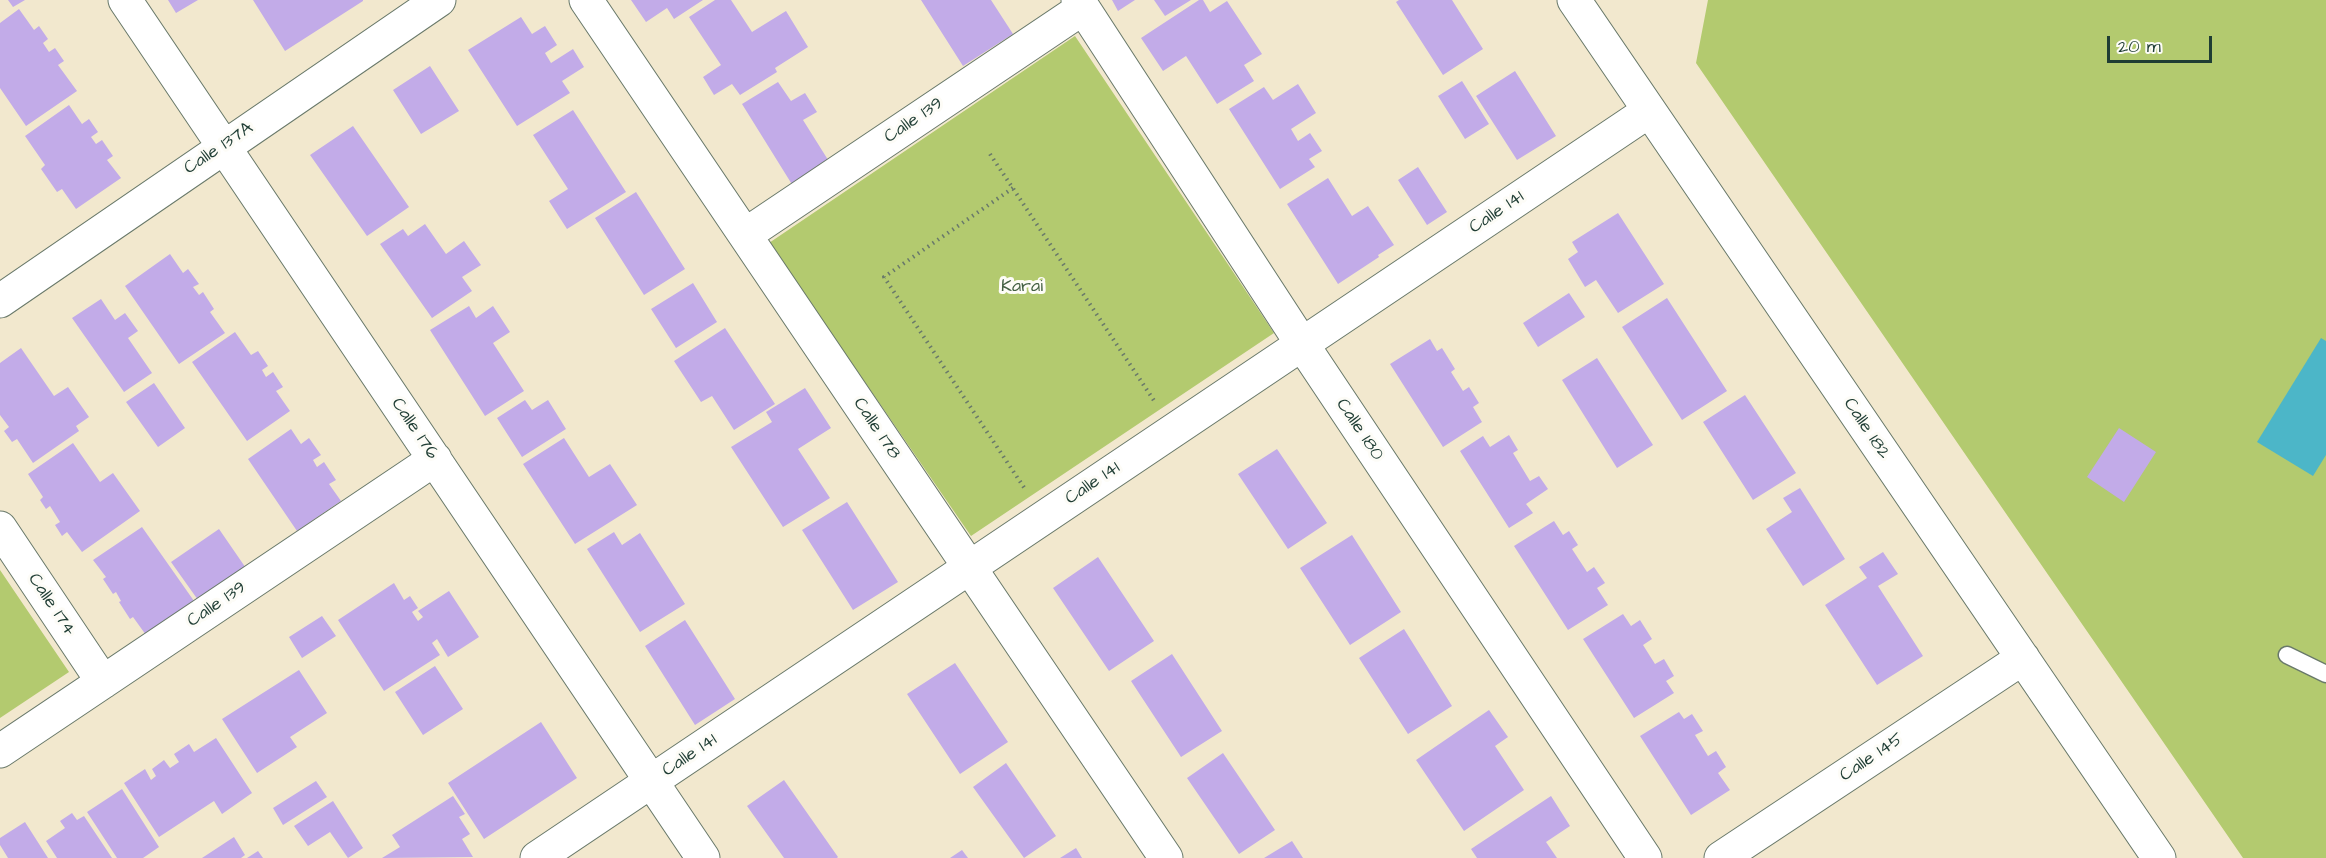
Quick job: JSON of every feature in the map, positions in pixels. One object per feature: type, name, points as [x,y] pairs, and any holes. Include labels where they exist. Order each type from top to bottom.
[{"type":"street","name":"Calle 176","points":[[124,0],[703,858]]},
{"type":"street","name":"Calle 137A","points":[[0,301],[439,0]]},
{"type":"street","name":"Calle 178","points":[[586,0],[1166,858]]},
{"type":"street","name":"Calle 182","points":[[1574,0],[2159,858]]},
{"type":"street","name":"Calle 139","points":[[745,235],[1080,4]]},
{"type":"street","name":"Calle 180","points":[[1080,4],[1302,344],[1645,858]]},
{"type":"street","name":"Calle 141","points":[[537,858],[1649,111]]},
{"type":"street","name":"Calle 139","points":[[0,752],[435,459]]},
{"type":"street","name":"Calle 174","points":[[0,528],[103,682]]},
{"type":"street","name":"Calle 145","points":[[1740,853],[2023,658]]},
{"type":"lane","points":[[2287,655],[2326,674]]},
{"type":"path","points":[[990,154],[1174,430]]},
{"type":"path","points":[[1013,188],[884,277],[1044,517]]},
{"type":"green space","points":[[1708,0],[2326,0],[2326,858],[2243,858],[1696,63]]},
{"type":"green space","name":"Karai","points":[[1075,36],[1274,333],[971,536],[769,243]]},
{"type":"green space","points":[[0,570],[69,672],[0,718]]},
{"type":"water","points":[[2321,338],[2326,341],[2326,455],[2313,476],[2257,442]]},
{"type":"building","points":[[8,0],[25,0],[13,7]]},
{"type":"building","points":[[168,0],[198,0],[176,13]]},
{"type":"building","points":[[253,0],[363,0],[363,1],[285,51]]},
{"type":"building","points":[[631,0],[703,0],[674,19],[667,8],[646,22]]},
{"type":"building","points":[[715,0],[731,0],[752,32],[786,11],[808,47],[775,68],[777,72],[740,95],[732,84],[714,95],[703,77],[721,65],[689,17]]},
{"type":"building","points":[[921,0],[991,0],[1013,34],[963,66]]},
{"type":"building","points":[[1112,0],[1135,0],[1118,11]]},
{"type":"building","points":[[1154,0],[1191,0],[1165,16]]},
{"type":"building","points":[[1199,0],[1203,0],[1210,12],[1227,1],[1262,54],[1244,65],[1254,81],[1217,104],[1186,56],[1163,71],[1141,38]]},
{"type":"building","points":[[1399,0],[1452,0],[1483,49],[1443,75],[1396,2]]},
{"type":"building","points":[[19,9],[34,30],[39,26],[48,39],[43,43],[49,52],[55,48],[64,61],[58,65],[77,91],[26,126],[0,88],[0,23]]},
{"type":"building","points":[[521,17],[532,34],[545,26],[557,45],[545,53],[551,63],[573,49],[584,67],[562,81],[570,93],[517,126],[468,50]]},
{"type":"building","points":[[430,66],[459,111],[421,134],[393,90]]},
{"type":"building","points":[[1515,71],[1556,136],[1517,160],[1476,96]]},
{"type":"building","points":[[1462,81],[1489,124],[1465,139],[1438,96]]},
{"type":"building","points":[[778,82],[791,101],[805,93],[817,112],[803,120],[830,163],[793,186],[742,104]]},
{"type":"building","points":[[1298,84],[1316,113],[1291,129],[1298,141],[1310,133],[1322,151],[1309,159],[1315,167],[1280,189],[1229,109],[1264,87],[1273,100]]},
{"type":"building","points":[[69,105],[82,124],[89,119],[98,132],[91,137],[96,144],[102,140],[113,156],[107,160],[121,178],[76,209],[62,189],[57,192],[41,169],[45,165],[25,136]]},
{"type":"building","points":[[573,110],[626,192],[567,229],[549,201],[568,189],[533,135]]},
{"type":"building","points":[[353,126],[409,207],[367,236],[310,155]]},
{"type":"building","points":[[1418,167],[1447,212],[1427,225],[1398,180]]},
{"type":"building","points":[[1328,178],[1352,216],[1368,206],[1394,245],[1338,284],[1287,204]]},
{"type":"building","points":[[636,192],[685,269],[644,295],[595,218]]},
{"type":"building","points":[[1618,213],[1664,284],[1618,313],[1596,280],[1585,287],[1568,259],[1578,252],[1572,242]]},
{"type":"building","points":[[425,224],[446,254],[464,241],[481,265],[462,277],[472,291],[432,318],[380,244],[403,229],[408,236]]},
{"type":"building","points":[[170,254],[183,273],[188,269],[199,284],[193,287],[199,295],[203,292],[214,309],[210,312],[225,333],[179,364],[125,286]]},
{"type":"building","points":[[693,283],[717,322],[676,348],[651,309]]},
{"type":"building","points":[[1569,293],[1585,317],[1538,347],[1523,323]]},
{"type":"building","points":[[1667,298],[1727,391],[1682,420],[1622,327]]},
{"type":"building","points":[[101,299],[115,320],[125,313],[138,331],[128,338],[152,373],[124,392],[72,318]]},
{"type":"building","points":[[469,306],[476,318],[493,306],[510,332],[493,343],[524,391],[485,416],[430,330]]},
{"type":"building","points":[[725,328],[775,404],[734,430],[712,396],[701,402],[674,361]]},
{"type":"building","points":[[235,332],[251,355],[258,351],[268,366],[262,370],[266,377],[273,372],[283,387],[276,391],[290,411],[247,441],[192,362]]},
{"type":"building","points":[[1430,339],[1437,351],[1442,348],[1455,369],[1451,372],[1463,391],[1469,387],[1479,403],[1473,407],[1482,422],[1443,447],[1390,364]]},
{"type":"building","points":[[21,348],[54,396],[68,387],[89,417],[76,426],[79,431],[33,463],[17,439],[12,442],[4,431],[9,427],[0,415],[0,363]]},
{"type":"building","points":[[1597,358],[1653,445],[1617,468],[1562,380]]},
{"type":"building","points":[[154,383],[185,428],[158,447],[126,402]]},
{"type":"building","points":[[805,388],[831,428],[798,449],[830,498],[783,527],[731,447],[772,422],[766,412]]},
{"type":"building","points":[[1745,395],[1796,473],[1753,500],[1703,422]]},
{"type":"building","points":[[525,400],[532,410],[548,400],[566,429],[522,457],[497,418]]},
{"type":"building","points":[[2119,428],[2156,452],[2124,502],[2087,477]]},
{"type":"building","points":[[291,429],[301,444],[309,438],[321,455],[313,460],[317,467],[324,462],[336,480],[329,484],[341,501],[297,531],[248,459]]},
{"type":"building","points":[[1509,435],[1518,450],[1513,453],[1530,481],[1539,476],[1548,489],[1526,504],[1533,513],[1509,528],[1460,451],[1483,436],[1490,447]]},
{"type":"building","points":[[564,438],[589,477],[610,464],[637,505],[575,544],[523,464]]},
{"type":"building","points":[[73,443],[100,482],[113,473],[140,511],[82,552],[67,532],[62,536],[55,525],[60,522],[50,506],[46,509],[40,500],[43,497],[28,474]]},
{"type":"building","points":[[1277,449],[1327,523],[1288,549],[1238,474]]},
{"type":"building","points":[[1800,488],[1845,559],[1803,586],[1766,529],[1792,512],[1783,498]]},
{"type":"building","points":[[847,502],[898,582],[853,610],[802,530]]},
{"type":"building","points":[[1554,521],[1563,535],[1569,531],[1578,545],[1572,549],[1587,572],[1594,567],[1605,583],[1597,588],[1608,605],[1568,630],[1514,546]]},
{"type":"building","points":[[142,527],[194,601],[146,635],[133,617],[130,619],[119,602],[121,601],[116,592],[113,594],[103,579],[106,577],[93,560]]},
{"type":"building","points":[[219,529],[250,574],[203,607],[171,562]]},
{"type":"building","points":[[614,532],[622,545],[640,533],[685,604],[640,632],[587,549]]},
{"type":"building","points":[[1352,535],[1401,612],[1350,645],[1300,568]]},
{"type":"building","points":[[1883,552],[1898,574],[1878,586],[1923,656],[1877,685],[1825,605],[1867,578],[1859,567]]},
{"type":"building","points":[[1098,557],[1154,641],[1109,671],[1053,588]]},
{"type":"building","points":[[394,583],[404,600],[410,596],[418,608],[412,612],[418,621],[423,617],[418,611],[449,591],[479,637],[448,657],[437,639],[432,643],[440,655],[384,691],[338,620]]},
{"type":"building","points":[[1623,614],[1631,626],[1640,620],[1652,639],[1643,645],[1655,664],[1664,659],[1674,676],[1666,681],[1674,693],[1634,718],[1583,639]]},
{"type":"building","points":[[322,616],[336,636],[302,658],[289,637]]},
{"type":"building","points":[[685,620],[735,699],[695,725],[645,646]]},
{"type":"building","points":[[1404,629],[1452,706],[1408,734],[1359,658]]},
{"type":"building","points":[[1172,654],[1222,731],[1181,757],[1131,681]]},
{"type":"building","points":[[955,663],[1008,742],[960,774],[907,694]]},
{"type":"building","points":[[435,666],[463,709],[423,735],[395,692]]},
{"type":"building","points":[[299,670],[327,713],[290,737],[297,747],[257,773],[222,719]]},
{"type":"building","points":[[1489,710],[1508,737],[1495,746],[1524,790],[1464,831],[1416,760]]},
{"type":"building","points":[[1679,712],[1684,719],[1692,714],[1703,731],[1695,735],[1708,756],[1716,751],[1726,767],[1718,773],[1730,790],[1691,815],[1640,736]]},
{"type":"building","points":[[541,722],[577,778],[484,839],[448,783]]},
{"type":"building","points":[[216,738],[252,793],[222,814],[214,801],[159,837],[124,783],[145,769],[151,780],[156,776],[152,769],[164,760],[170,768],[179,762],[174,754],[189,744],[194,752]]},
{"type":"building","points":[[1223,753],[1275,830],[1239,854],[1187,778]]},
{"type":"building","points":[[1006,763],[1056,836],[1024,858],[973,787]]},
{"type":"building","points":[[784,780],[837,858],[784,858],[747,806]]},
{"type":"building","points":[[316,781],[327,797],[283,825],[273,808]]},
{"type":"building","points":[[122,789],[159,847],[143,858],[117,858],[87,812]]},
{"type":"building","points":[[453,796],[465,814],[459,817],[470,834],[462,839],[473,857],[382,858],[400,847],[392,835]]},
{"type":"building","points":[[1551,796],[1570,826],[1546,842],[1557,858],[1477,858],[1471,849]]},
{"type":"building","points":[[333,801],[363,848],[348,858],[330,832],[308,846],[294,826]]},
{"type":"building","points":[[72,813],[77,820],[84,816],[112,858],[57,858],[46,841],[65,828],[60,821]]},
{"type":"building","points":[[25,822],[48,858],[8,858],[0,845],[0,838]]},
{"type":"building","points":[[234,837],[245,855],[241,858],[202,858]]},
{"type":"building","points":[[1292,841],[1303,858],[1264,858]]},
{"type":"building","points":[[1076,848],[1082,858],[1060,858]]},
{"type":"building","points":[[962,850],[968,858],[950,858]]},
{"type":"building","points":[[258,851],[263,858],[247,858]]}]
